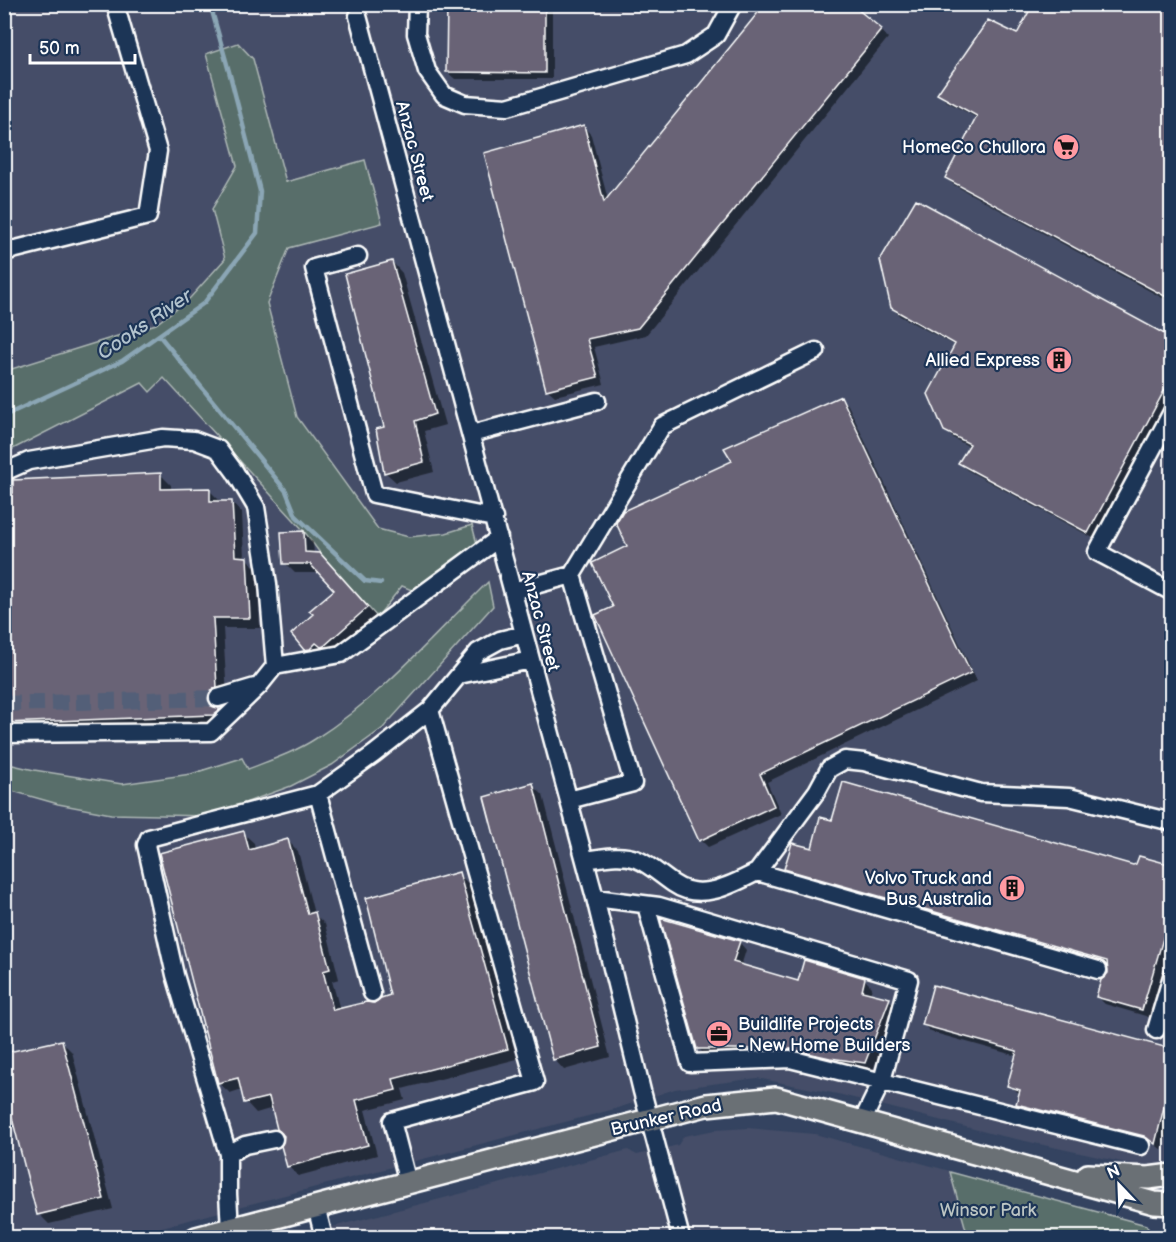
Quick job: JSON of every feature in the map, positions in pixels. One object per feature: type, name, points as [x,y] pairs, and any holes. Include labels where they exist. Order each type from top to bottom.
[{"type":"main road","name":"Brunker Road","points":[[196,1238],[705,1105],[776,1098],[1154,1203],[1172,1204]]},
{"type":"main road","points":[[1039,1172],[1139,1178],[1172,1175]]},
{"type":"street","points":[[4,252],[148,216],[158,151],[115,4]]},
{"type":"street","points":[[417,4],[416,34],[427,71],[444,95],[465,104],[507,107],[686,55],[716,35],[733,4]]},
{"type":"street","name":"Anzac Street","points":[[358,16],[585,860],[681,1238]]},
{"type":"street","points":[[358,256],[314,268],[374,494],[494,518]]},
{"type":"street","points":[[513,591],[572,575],[662,426],[816,351]]},
{"type":"street","points":[[471,434],[597,401]]},
{"type":"street","points":[[1172,412],[1096,552],[1172,592]]},
{"type":"street","points":[[4,472],[29,461],[163,438],[194,440],[218,449],[256,507],[268,584],[274,666],[259,686],[211,732],[4,734]]},
{"type":"street","points":[[274,666],[341,654],[499,538]]},
{"type":"street","points":[[569,801],[633,783],[572,575]]},
{"type":"street","points":[[230,1229],[228,1154],[175,975],[146,845],[148,838],[318,794],[430,710],[478,652],[500,640],[524,634]]},
{"type":"street","points":[[459,675],[531,660]]},
{"type":"street","points":[[218,698],[259,686]]},
{"type":"street","points":[[408,1183],[392,1121],[535,1082],[430,710]]},
{"type":"street","points":[[585,860],[616,856],[635,858],[678,887],[696,893],[714,890],[757,872],[817,791],[830,769],[845,760],[864,762],[981,794],[1069,797],[1172,822]]},
{"type":"street","points":[[318,794],[372,993]]},
{"type":"street","points":[[757,872],[1098,970]]},
{"type":"street","points":[[595,898],[659,906],[909,980],[882,1081],[862,1122]]},
{"type":"street","points":[[646,905],[690,1063],[790,1059],[1141,1146]]},
{"type":"street","points":[[1156,1030],[1172,976]]},
{"type":"street","points":[[228,1154],[245,1145],[274,1139]]},
{"type":"street","points":[[316,1206],[324,1238]]},
{"type":"shaded area","points":[[5,5],[1171,5],[1172,1155],[1169,1162],[1144,1167],[993,1134],[842,1095],[757,1078],[675,1089],[615,1109],[124,1237],[5,1238]]},
{"type":"shaded area","points":[[748,1128],[815,1134],[950,1171],[968,1237],[290,1238],[628,1150],[637,1155],[678,1145],[684,1136],[715,1130]]},
{"type":"green space","points":[[238,43],[253,59],[286,182],[365,160],[382,223],[289,248],[267,303],[297,417],[378,529],[409,537],[446,533],[472,525],[477,544],[414,591],[402,586],[377,617],[320,553],[304,531],[164,378],[150,392],[142,383],[5,453],[5,371],[156,324],[190,298],[225,259],[212,209],[237,166],[206,54]]},
{"type":"green space","points":[[488,582],[493,606],[383,728],[332,765],[291,786],[209,816],[111,814],[58,804],[5,789],[4,763],[122,784],[191,774],[242,758],[248,769],[283,756],[315,739],[362,704],[406,665]]},
{"type":"green space","name":"Winsor Park","points":[[950,1172],[1146,1225],[1153,1237],[968,1237]]},
{"type":"building","points":[[447,4],[545,4],[545,73],[446,72]]},
{"type":"building","points":[[765,4],[851,4],[882,29],[638,328],[587,339],[598,377],[546,390],[484,153],[584,125],[604,202]]},
{"type":"building","name":"HomeCo Chullora","points":[[1033,4],[1172,4],[1172,300],[945,178],[977,116],[937,94],[988,20],[1017,34]]},
{"type":"building","name":"Allied Express","points":[[916,199],[1172,338],[1172,376],[1088,533],[958,463],[970,444],[944,431],[928,394],[955,344],[891,308],[880,260]]},
{"type":"building","points":[[392,261],[435,414],[415,421],[424,462],[384,473],[376,429],[384,427],[345,274]]},
{"type":"building","points":[[841,396],[971,673],[760,774],[774,806],[699,841],[595,615],[613,607],[592,563],[627,546],[616,523],[623,511],[732,461],[724,448]]},
{"type":"building","points":[[161,473],[161,489],[210,488],[210,501],[232,501],[235,556],[247,557],[250,618],[213,618],[217,687],[210,691],[208,700],[211,706],[219,710],[213,715],[4,723],[4,494],[13,493],[13,480]]},
{"type":"building","points":[[304,531],[305,552],[320,553],[368,607],[324,646],[321,647],[316,643],[310,649],[304,650],[291,634],[313,614],[309,611],[334,590],[310,564],[283,564],[281,532]]},
{"type":"building","name":"Volvo Truck and Bus Australia","points":[[843,782],[1133,865],[1136,864],[1139,856],[1172,865],[1172,908],[1142,1010],[1096,997],[1101,980],[1108,973],[1107,961],[784,869],[792,843],[812,848],[820,817],[832,820]]},
{"type":"building","points":[[533,783],[601,1047],[553,1060],[484,797]]},
{"type":"building","points":[[244,831],[249,850],[288,839],[308,914],[315,912],[330,969],[323,971],[333,1010],[366,1002],[374,1003],[390,995],[366,898],[459,872],[508,1049],[393,1079],[396,1090],[356,1100],[368,1145],[287,1167],[281,1146],[284,1136],[277,1129],[269,1097],[244,1103],[238,1078],[218,1083],[159,853]]},
{"type":"building","points":[[660,918],[740,941],[733,962],[798,981],[804,960],[865,978],[862,991],[890,998],[865,1063],[790,1049],[697,1049]]},
{"type":"building","points":[[933,985],[1172,1049],[1172,1075],[1155,1144],[1144,1136],[1016,1104],[1020,1090],[1007,1086],[1017,1051],[922,1025]]},
{"type":"building","points":[[62,1040],[104,1199],[37,1215],[4,1087],[4,1053]]},
{"type":"waterway","name":"Cooks River","points":[[4,416],[122,361],[204,303],[257,233],[260,191],[210,4]]},
{"type":"waterway","points":[[159,335],[286,491],[296,516],[365,581],[381,583]]},
{"type":"tunnel","points":[[4,704],[218,698]]},
{"type":"place","name":"HomeCo Chullora","points":[[1066,147]]},
{"type":"place","name":"Allied Express","points":[[1059,360]]},
{"type":"place","name":"Volvo Truck and Bus Australia","points":[[1012,888]]},
{"type":"place","name":"Buildlife Projects - New Home Builders","points":[[719,1034]]}]
